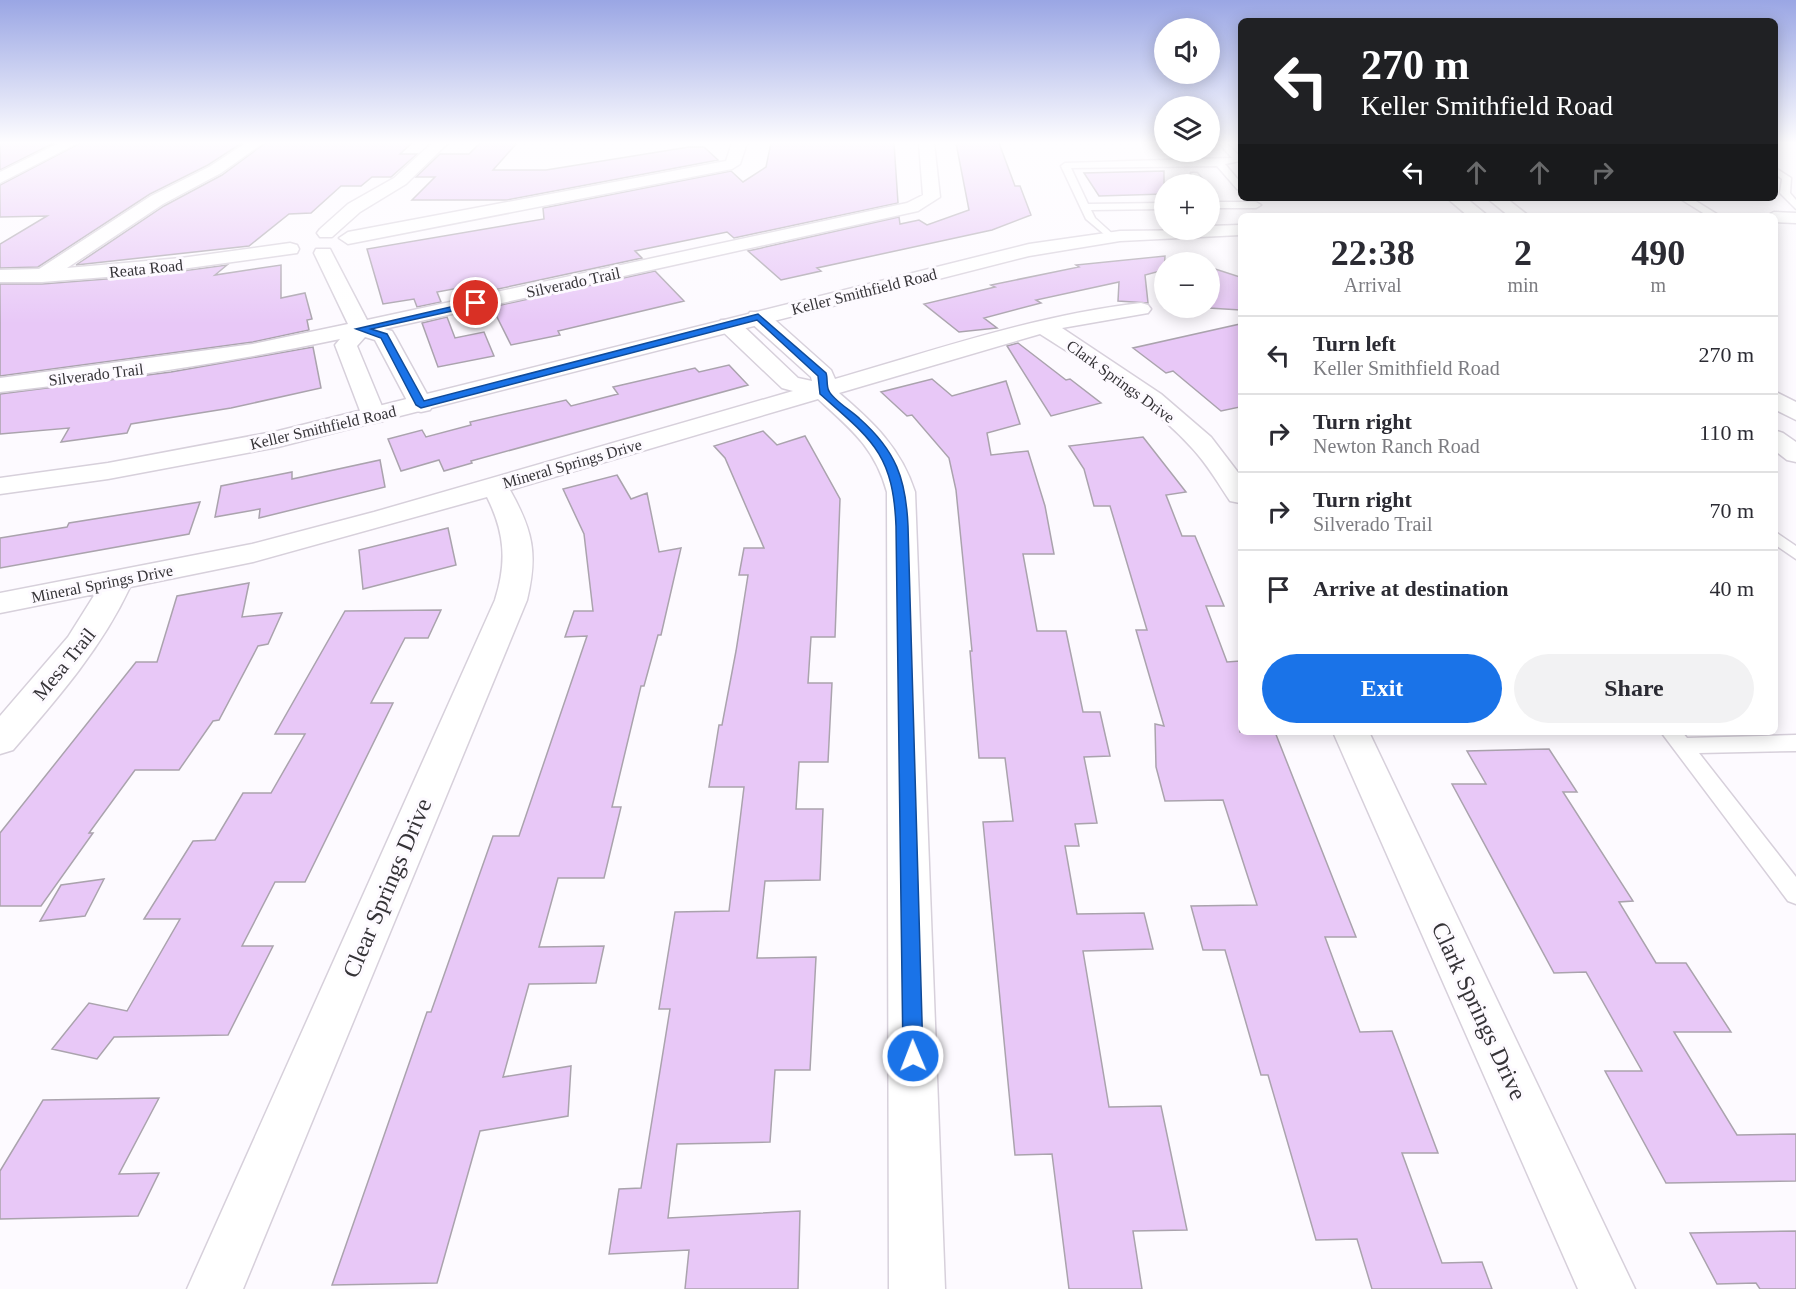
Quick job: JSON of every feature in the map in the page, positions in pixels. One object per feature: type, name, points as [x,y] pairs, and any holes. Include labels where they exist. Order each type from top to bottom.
[{"type":"street","points":[[42,276],[152,203]]},
{"type":"street","points":[[324,243],[354,208],[362,203]]},
{"type":"street","points":[[324,243],[340,248],[349,241],[348,238],[529,203]]},
{"type":"street","name":"Silverado Trail","points":[[0,385],[172,364],[361,329],[923,203]]},
{"type":"street","points":[[1462,203],[1475,213]]},
{"type":"street","points":[[1502,203],[1517,213]]},
{"type":"street","points":[[1778,217],[1796,218]]},
{"type":"street","points":[[1778,228],[1796,228]]},
{"type":"street","name":"Keller Smithfield Road","points":[[0,486],[192,455],[374,416],[1029,250],[1112,237],[1238,230]]},
{"type":"street","points":[[324,243],[361,329],[384,336],[421,405]]},
{"type":"street","name":"Reata Road","points":[[0,276],[42,276],[164,267],[290,249],[305,254],[324,243]]},
{"type":"street","name":"Mineral Springs Drive","points":[[0,603],[253,553],[384,518],[824,392],[1043,326],[1098,314],[1141,309]]},
{"type":"street","points":[[758,317],[823,375],[824,392]]},
{"type":"street","points":[[729,325],[790,382],[824,392],[864,427],[883,449],[895,472],[901,492],[917,1289]]},
{"type":"street","name":"Clark Springs Drive","points":[[1043,326],[1158,403],[1201,441],[1232,479],[1238,491]]},
{"type":"street","points":[[361,329],[346,345],[374,416]]},
{"type":"street","points":[[1778,401],[1796,413]]},
{"type":"street","points":[[1778,421],[1796,426]]},
{"type":"street","points":[[1778,441],[1796,454]]},
{"type":"street","name":"Clear Springs Drive","points":[[215,1289],[512,600],[520,570],[519,546],[513,520],[494,485]]},
{"type":"street","name":"Mesa Trail","points":[[0,740],[88,636],[105,610],[117,581]]},
{"type":"street","name":"Clark Springs Drive","points":[[1352,735],[1607,1289]]},
{"type":"lane","points":[[1083,203],[1091,219],[1112,237]]},
{"type":"lane","points":[[1693,203],[1710,213]]},
{"type":"lane","points":[[1085,207],[1154,206]]},
{"type":"lane","points":[[1778,539],[1796,554]]},
{"type":"lane","points":[[1676,739],[1796,743]]},
{"type":"lane","points":[[1676,739],[1796,894]]},
{"type":"building","points":[[0,203],[136,203],[38,267],[0,268],[0,244],[47,216],[0,217]]},
{"type":"building","points":[[169,203],[322,203],[311,213],[289,214],[249,246],[76,265]]},
{"type":"building","points":[[568,203],[897,203],[734,238],[727,232],[635,251],[642,258],[484,292],[480,284],[437,292],[441,302],[417,307],[414,299],[383,304],[367,249],[544,219],[543,208]]},
{"type":"building","points":[[968,203],[1027,203],[1031,215],[992,230],[817,268],[821,271],[781,280],[748,251],[899,217],[900,224],[919,220],[927,225],[969,210]]},
{"type":"building","points":[[1154,257],[1154,273],[1145,275],[1148,303],[1118,301],[1119,282],[1036,300],[1041,303],[984,318],[997,328],[959,332],[924,304],[995,287],[991,285],[1079,267],[1076,265]]},
{"type":"building","points":[[227,265],[215,275],[281,265],[281,298],[305,293],[312,319],[307,320],[309,330],[253,342],[0,376],[0,284],[42,284],[145,276]]},
{"type":"building","points":[[655,271],[684,301],[558,331],[560,335],[511,345],[492,307]]},
{"type":"building","points":[[1220,271],[1238,276],[1238,310],[1220,309]]},
{"type":"building","points":[[447,317],[455,338],[484,332],[494,356],[438,367],[422,323]]},
{"type":"building","points":[[1238,324],[1238,407],[1221,411],[1173,371],[1166,373],[1133,348]]},
{"type":"building","points":[[1018,343],[1066,380],[1070,379],[1101,403],[1051,416],[1007,346]]},
{"type":"building","points":[[313,347],[321,388],[231,408],[131,424],[127,433],[61,442],[69,428],[0,434],[0,394],[171,372]]},
{"type":"building","points":[[729,365],[748,385],[471,461],[472,463],[444,471],[439,460],[401,471],[388,439],[422,430],[426,437],[471,425],[470,422],[566,400],[571,406],[618,394],[613,387],[695,368],[699,372]]},
{"type":"building","points":[[932,379],[952,396],[1006,381],[1020,424],[987,433],[991,455],[1028,451],[1045,506],[1054,554],[1023,554],[1037,631],[1066,631],[1083,712],[1100,712],[1110,756],[1084,757],[1097,823],[1075,824],[1079,846],[1065,846],[1077,914],[1144,913],[1153,949],[1083,951],[1109,1107],[1161,1106],[1187,1230],[1133,1231],[1142,1289],[1069,1289],[1052,1154],[1015,1155],[983,822],[1013,821],[1005,758],[979,758],[970,651],[972,651],[956,490],[949,458],[912,415],[907,416],[881,392]]},
{"type":"building","points":[[763,431],[777,445],[805,436],[840,499],[835,637],[811,637],[808,683],[832,683],[828,762],[799,762],[796,809],[823,809],[820,880],[765,881],[757,958],[816,957],[810,1070],[775,1070],[770,1142],[677,1144],[668,1218],[800,1211],[798,1289],[685,1289],[689,1250],[609,1254],[619,1189],[641,1188],[670,1009],[659,1009],[675,912],[729,911],[744,787],[709,787],[719,725],[722,725],[736,651],[748,575],[739,575],[744,548],[764,548],[725,458],[714,446]]},
{"type":"building","points":[[1143,437],[1186,492],[1166,495],[1182,536],[1195,536],[1224,606],[1206,606],[1227,662],[1238,661],[1238,735],[1276,735],[1356,937],[1325,937],[1360,1032],[1392,1031],[1438,1153],[1402,1153],[1442,1263],[1482,1262],[1492,1289],[1372,1289],[1357,1239],[1316,1240],[1268,1075],[1261,1075],[1225,950],[1203,950],[1191,906],[1257,905],[1223,800],[1165,801],[1156,767],[1155,724],[1164,726],[1136,630],[1147,630],[1110,506],[1094,506],[1084,469],[1069,446]]},
{"type":"building","points":[[380,460],[385,487],[259,518],[260,509],[215,517],[221,486],[292,472],[292,479]]},
{"type":"building","points":[[617,475],[631,499],[647,493],[659,552],[681,548],[661,635],[658,635],[644,686],[641,686],[612,807],[621,807],[604,878],[558,878],[539,947],[604,946],[596,983],[529,984],[503,1077],[571,1066],[568,1116],[480,1131],[437,1283],[332,1285],[427,1012],[431,1012],[493,836],[519,836],[587,636],[565,637],[574,611],[593,611],[584,534],[563,489]]},
{"type":"building","points":[[200,502],[189,534],[0,568],[0,538],[67,527],[69,523]]},
{"type":"building","points":[[448,528],[456,565],[363,589],[359,550]]},
{"type":"building","points":[[249,583],[242,617],[282,613],[268,644],[258,646],[219,720],[213,721],[179,770],[135,770],[89,833],[93,833],[41,906],[0,906],[0,833],[136,662],[157,662],[177,596]]},
{"type":"building","points":[[441,610],[428,638],[405,638],[371,703],[393,703],[305,882],[275,882],[242,946],[273,946],[228,1035],[114,1037],[97,1059],[52,1049],[89,1003],[127,1011],[180,919],[144,919],[193,841],[215,840],[243,793],[271,793],[305,734],[275,734],[345,611]]},
{"type":"building","points":[[1549,749],[1577,792],[1563,792],[1633,901],[1619,902],[1656,963],[1686,963],[1731,1032],[1674,1032],[1737,1135],[1796,1134],[1796,1181],[1666,1183],[1605,1071],[1642,1071],[1586,972],[1554,973],[1452,784],[1486,784],[1467,751]]},
{"type":"building","points":[[104,879],[85,916],[40,921],[61,885]]},
{"type":"building","points":[[159,1098],[119,1174],[159,1173],[138,1216],[0,1219],[0,1171],[43,1100]]},
{"type":"building","points":[[1796,1231],[1796,1289],[1760,1289],[1756,1283],[1717,1284],[1690,1233]]},
{"type":"route","points":[[476,303],[361,329],[384,336],[421,405],[758,317],[823,375],[824,392],[864,427],[883,449],[895,472],[901,492],[913,1056]]}]
